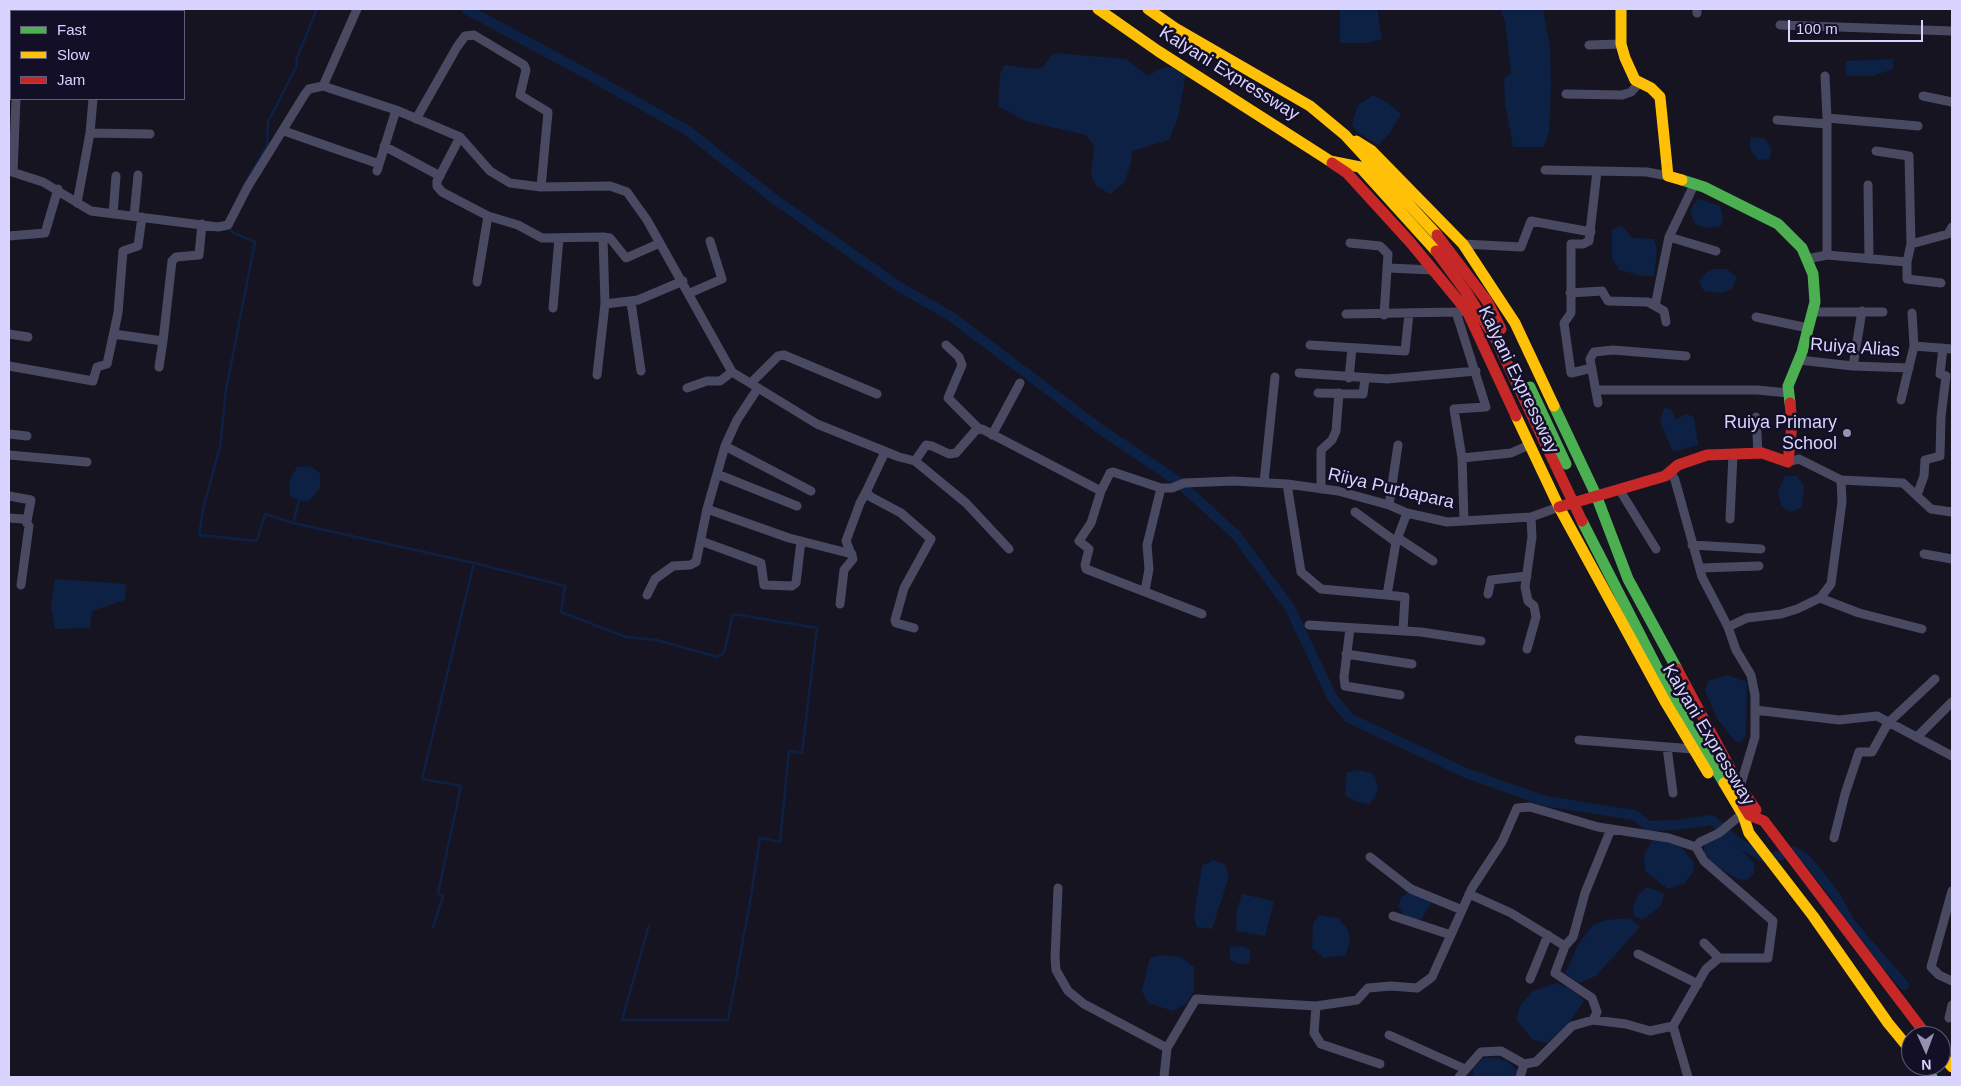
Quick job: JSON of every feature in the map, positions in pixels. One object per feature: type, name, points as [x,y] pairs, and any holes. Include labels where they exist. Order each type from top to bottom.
[{"type":"main road","name":"Kalyani Expressway","points":[[1098,9],[1158,51],[1330,161],[1347,174],[1433,270],[1461,312],[1559,507],[1693,749],[1742,815]]},
{"type":"main road","name":"Kalyani Expressway","points":[[1148,9],[1175,28],[1273,82],[1310,106],[1346,135],[1372,151],[1437,215],[1463,244],[1515,323],[1628,579],[1740,787],[1919,1026]]},
{"type":"main road","points":[[1559,507],[1665,476],[1678,465],[1707,455],[1758,453],[1788,462],[1792,424],[1788,386],[1799,360],[1815,302],[1813,274],[1802,248],[1778,224],[1695,183],[1668,176],[1660,97],[1651,88],[1634,80],[1621,44],[1621,9]]},
{"type":"main road","name":"Kalyani Expressway","points":[[1346,135],[1448,247],[1487,301],[1527,379],[1627,597],[1680,703],[1742,815],[1749,833],[1901,1039]]},
{"type":"main road","name":"Kalyani Expressway","points":[[1330,161],[1360,167],[1428,241],[1466,292],[1496,340],[1566,490],[1675,703],[1742,815]]},
{"type":"main road","points":[[1742,815],[1764,821]]},
{"type":"street","points":[[323,86],[357,9]]},
{"type":"street","points":[[1780,26],[1952,31]]},
{"type":"street","points":[[416,119],[457,47],[465,36],[474,35],[524,65],[526,70],[520,95],[548,112],[541,187]]},
{"type":"street","points":[[1589,45],[1621,44]]},
{"type":"street","points":[[1825,76],[1827,256]]},
{"type":"street","points":[[1566,94],[1622,95],[1631,92],[1640,82]]},
{"type":"street","points":[[16,100],[11,141],[11,172],[58,189],[91,211],[218,227],[228,225],[247,188],[284,131],[304,94],[309,89],[323,86],[396,110],[460,136],[490,171],[510,182],[541,187],[601,186],[620,188],[632,198],[660,243],[690,293],[732,372],[817,424],[885,452],[914,461],[966,503],[1009,549]]},
{"type":"street","points":[[1923,96],[1952,102]]},
{"type":"street","points":[[77,203],[90,133],[93,100]]},
{"type":"street","points":[[284,131],[378,168],[396,110]]},
{"type":"street","points":[[1777,120],[1918,126]]},
{"type":"street","points":[[90,133],[150,134]]},
{"type":"street","points":[[460,136],[437,183],[442,192],[488,216],[518,226],[542,238],[610,238],[626,258],[660,243]]},
{"type":"street","points":[[384,146],[440,176]]},
{"type":"street","points":[[1876,151],[1909,156],[1911,244],[1907,279],[1941,283]]},
{"type":"street","points":[[1545,170],[1647,172],[1668,176]]},
{"type":"street","points":[[1592,368],[1571,373],[1564,323],[1571,313],[1571,244],[1587,243],[1591,232],[1597,171]]},
{"type":"street","points":[[9,366],[91,382],[94,380],[98,366],[107,364],[114,334],[123,252],[138,246],[138,175]]},
{"type":"street","points":[[113,214],[116,176]]},
{"type":"street","points":[[1655,306],[1669,237],[1695,183]]},
{"type":"street","points":[[1868,185],[1869,259]]},
{"type":"street","points":[[9,236],[45,233],[58,189]]},
{"type":"street","points":[[477,282],[488,216]]},
{"type":"street","points":[[1463,244],[1521,247],[1531,221],[1591,232]]},
{"type":"street","points":[[159,368],[172,261],[178,256],[200,255],[202,224]]},
{"type":"street","points":[[1911,244],[1948,234],[1952,227]]},
{"type":"street","points":[[597,375],[605,304],[603,237]]},
{"type":"street","points":[[1669,237],[1716,250]]},
{"type":"street","points":[[553,308],[559,238]]},
{"type":"street","points":[[690,293],[722,278],[710,242]]},
{"type":"street","points":[[1350,243],[1380,246],[1388,254],[1384,314]]},
{"type":"street","points":[[1806,259],[1827,256],[1908,262]]},
{"type":"street","points":[[1388,268],[1433,270]]},
{"type":"street","points":[[605,304],[632,302],[683,281]]},
{"type":"street","points":[[1570,292],[1602,291],[1608,301],[1641,300],[1664,311],[1666,322]]},
{"type":"street","points":[[632,302],[641,370]]},
{"type":"street","points":[[1853,366],[1862,311]]},
{"type":"street","points":[[1346,314],[1461,312],[1486,407],[1454,409],[1462,458],[1464,521]]},
{"type":"street","points":[[1812,312],[1883,312]]},
{"type":"street","name":"Ruiya Alias","points":[[1901,400],[1914,346],[1912,313]]},
{"type":"street","points":[[1310,345],[1406,351],[1409,314]]},
{"type":"street","points":[[1756,317],[1808,328]]},
{"type":"street","points":[[9,334],[28,337]]},
{"type":"street","points":[[114,334],[163,341]]},
{"type":"street","points":[[946,345],[959,357],[962,365],[948,398],[978,428],[1034,454],[1101,491]]},
{"type":"street","name":"Ruiya Alias","points":[[1914,346],[1948,348]]},
{"type":"street","points":[[1348,378],[1352,348]]},
{"type":"street","points":[[1917,496],[1924,476],[1925,460],[1940,456],[1946,376],[1940,374],[1948,348]]},
{"type":"street","points":[[1598,403],[1590,360],[1594,352],[1601,350],[1686,356]]},
{"type":"street","points":[[647,595],[655,579],[673,566],[694,564],[725,446],[754,385],[778,356],[784,355],[877,394]]},
{"type":"street","name":"Ruiya Alias","points":[[1799,360],[1853,366],[1909,368]]},
{"type":"street","points":[[1299,373],[1365,379],[1476,371]]},
{"type":"street","points":[[687,388],[707,381],[720,382],[732,372]]},
{"type":"street","points":[[1264,482],[1275,378]]},
{"type":"street","points":[[1318,393],[1363,394],[1365,379]]},
{"type":"street","points":[[992,435],[1020,383]]},
{"type":"street","points":[[1597,390],[1757,390],[1789,393]]},
{"type":"street","points":[[1321,489],[1321,450],[1332,440],[1336,431],[1339,393]]},
{"type":"street","points":[[1942,411],[1952,412]]},
{"type":"street","points":[[1756,417],[1758,453]]},
{"type":"street","points":[[914,461],[926,445],[950,454],[956,453],[978,428]]},
{"type":"street","points":[[9,434],[27,436]]},
{"type":"street","points":[[1389,505],[1398,445]]},
{"type":"street","points":[[1462,458],[1511,453],[1529,445]]},
{"type":"street","points":[[725,446],[811,491]]},
{"type":"street","points":[[840,604],[844,570],[852,561],[852,554],[846,541],[860,503],[885,452]]},
{"type":"street","points":[[1730,519],[1733,454]]},
{"type":"street","points":[[9,455],[87,462]]},
{"type":"street","points":[[1788,462],[1799,459],[1842,480],[1903,483],[1931,509],[1952,512]]},
{"type":"street","points":[[1145,591],[1149,569],[1147,545],[1161,488],[1113,472],[1101,491],[1091,523],[1079,541],[1089,549],[1085,567],[1202,614]]},
{"type":"street","points":[[1670,472],[1678,488],[1692,545],[1700,568],[1728,627],[1736,650],[1751,675],[1755,710],[1755,737],[1740,787]]},
{"type":"street","points":[[717,474],[797,506]]},
{"type":"street","points":[[1728,627],[1747,618],[1781,614],[1820,598],[1831,584],[1842,502],[1842,480]]},
{"type":"street","name":"Riiya Purbapara","points":[[1161,488],[1172,488],[1184,483],[1264,482],[1287,484],[1338,491],[1389,505],[1407,513],[1447,522],[1531,517],[1559,507]]},
{"type":"street","points":[[1287,484],[1301,572],[1321,590],[1405,597],[1403,630]]},
{"type":"street","points":[[1619,489],[1656,549]]},
{"type":"street","points":[[866,492],[871,497],[901,513],[931,539],[904,588],[895,620],[896,623],[914,628]]},
{"type":"street","points":[[9,496],[31,500],[27,520],[29,526],[21,585]]},
{"type":"street","points":[[708,509],[801,541],[852,554]]},
{"type":"street","points":[[1355,512],[1433,561]]},
{"type":"street","points":[[1387,595],[1397,540],[1407,513]]},
{"type":"street","points":[[1527,649],[1536,617],[1534,606],[1528,601],[1525,587],[1532,536],[1531,517]]},
{"type":"street","points":[[9,518],[27,520]]},
{"type":"street","points":[[701,541],[761,563],[764,585],[792,586],[796,583],[801,541]]},
{"type":"street","points":[[1692,545],[1761,549]]},
{"type":"street","points":[[1924,554],[1952,559]]},
{"type":"street","points":[[1700,568],[1759,566]]},
{"type":"street","points":[[1488,594],[1491,580],[1528,576]]},
{"type":"street","points":[[1820,598],[1860,613],[1922,628]]},
{"type":"street","points":[[1308,625],[1403,630],[1481,641]]},
{"type":"street","points":[[1350,628],[1346,654],[1345,686],[1400,695]]},
{"type":"street","points":[[1346,654],[1412,664]]},
{"type":"street","points":[[1834,838],[1844,794],[1859,752],[1872,752],[1889,722],[1935,678]]},
{"type":"street","points":[[1917,736],[1952,702]]},
{"type":"street","points":[[1755,710],[1839,720],[1877,716],[1952,756]]},
{"type":"street","points":[[1579,740],[1693,749]]},
{"type":"street","points":[[1667,747],[1673,792]]},
{"type":"street","points":[[1164,1077],[1168,1048],[1196,1000],[1316,1006],[1357,1000],[1368,988],[1391,986],[1417,988],[1432,977],[1469,894],[1502,842],[1517,808],[1530,807],[1611,829],[1668,838],[1696,848],[1704,861],[1773,921],[1768,958],[1719,958],[1706,969],[1673,1026],[1650,1031],[1626,1024],[1593,1020],[1572,1026],[1536,1062],[1524,1064],[1501,1051],[1481,1052],[1459,1077]]},
{"type":"street","points":[[1696,848],[1700,842],[1723,831],[1742,815]]},
{"type":"street","points":[[1593,1020],[1597,1012],[1592,998],[1554,973],[1565,946],[1572,937],[1585,894],[1611,829]]},
{"type":"street","points":[[1370,857],[1411,889],[1462,910]]},
{"type":"street","points":[[1058,888],[1056,970],[1068,991],[1084,1004],[1168,1048]]},
{"type":"street","points":[[1952,892],[1932,967],[1939,976],[1952,981]]},
{"type":"street","points":[[1469,894],[1511,913],[1565,946]]},
{"type":"street","points":[[1393,916],[1451,935]]},
{"type":"street","points":[[1530,979],[1548,935]]},
{"type":"street","points":[[1704,943],[1719,958]]},
{"type":"street","points":[[1638,954],[1698,984]]},
{"type":"street","points":[[1949,1018],[1952,1005]]},
{"type":"street","points":[[1316,1006],[1314,1033],[1321,1044],[1380,1064]]},
{"type":"street","points":[[1673,1026],[1688,1077]]},
{"type":"street","points":[[1389,1036],[1465,1068]]},
{"type":"street","points":[[1520,1077],[1524,1064]]},
{"type":"water","points":[[1340,9],[1377,9],[1382,39],[1367,43],[1340,43]]},
{"type":"water","points":[[1503,9],[1543,9],[1550,47],[1551,87],[1549,131],[1544,147],[1513,147],[1505,103],[1504,79],[1511,73],[1505,22],[1501,11]]},
{"type":"water","points":[[1054,53],[1126,59],[1148,76],[1159,69],[1174,66],[1186,74],[1178,117],[1169,140],[1132,151],[1131,163],[1125,182],[1110,194],[1096,186],[1091,175],[1094,146],[1086,135],[1025,121],[998,106],[1000,75],[1004,65],[1035,69],[1042,67]]},
{"type":"water","points":[[1893,59],[1893,69],[1873,76],[1846,76],[1845,61]]},
{"type":"water","points":[[1373,95],[1388,103],[1401,114],[1390,133],[1378,145],[1357,132],[1352,124],[1358,105]]},
{"type":"water","points":[[1750,137],[1764,138],[1772,150],[1769,159],[1758,160],[1750,149]]},
{"type":"water","points":[[1699,199],[1720,206],[1723,217],[1721,226],[1710,228],[1696,225],[1690,213],[1694,203]]},
{"type":"water","points":[[1621,225],[1633,238],[1654,239],[1657,250],[1654,276],[1643,276],[1619,270],[1612,257],[1612,230]]},
{"type":"water","points":[[1713,269],[1727,269],[1737,277],[1732,289],[1720,293],[1704,291],[1699,281],[1706,273]]},
{"type":"water","points":[[1664,408],[1671,409],[1676,419],[1687,414],[1694,417],[1698,445],[1673,452],[1660,422]]},
{"type":"water","points":[[310,466],[320,473],[320,488],[309,501],[299,501],[290,495],[289,481],[297,467]]},
{"type":"water","points":[[1785,476],[1797,476],[1804,486],[1802,507],[1791,512],[1781,506],[1778,491]]},
{"type":"water","points":[[55,579],[126,584],[125,600],[92,611],[90,628],[55,629],[51,607]]},
{"type":"water","points":[[1727,675],[1747,682],[1746,735],[1741,743],[1735,741],[1718,720],[1705,691],[1708,681]]},
{"type":"water","points":[[1358,770],[1372,773],[1375,777],[1378,787],[1375,797],[1369,804],[1354,801],[1345,795],[1347,772]]},
{"type":"water","points":[[1720,835],[1733,842],[1754,863],[1754,873],[1747,880],[1738,879],[1714,865],[1704,853],[1704,842]]},
{"type":"water","points":[[1652,840],[1664,841],[1681,847],[1694,863],[1693,872],[1685,883],[1668,889],[1645,871],[1644,856]]},
{"type":"water","points":[[1213,860],[1225,864],[1229,877],[1212,929],[1197,927],[1194,916],[1202,866]]},
{"type":"water","points":[[1647,887],[1664,894],[1661,906],[1642,920],[1634,916],[1633,906],[1639,894]]},
{"type":"water","points":[[1410,890],[1429,895],[1431,903],[1421,920],[1407,918],[1398,907],[1401,898]]},
{"type":"water","points":[[1242,894],[1274,901],[1265,936],[1236,931],[1237,909]]},
{"type":"water","points":[[1320,915],[1338,918],[1347,928],[1350,939],[1346,955],[1324,958],[1312,948],[1313,923]]},
{"type":"water","points":[[1630,918],[1640,927],[1596,976],[1579,983],[1565,973],[1579,943],[1592,926],[1606,920]]},
{"type":"water","points":[[1241,946],[1251,950],[1249,964],[1238,964],[1230,959],[1230,947]]},
{"type":"water","points":[[1161,955],[1181,957],[1194,967],[1194,991],[1187,1003],[1173,1011],[1148,1003],[1142,991],[1150,958]]},
{"type":"water","points":[[1557,983],[1574,991],[1584,1001],[1567,1026],[1547,1043],[1533,1040],[1516,1019],[1521,1004],[1533,991]]},
{"type":"water","points":[[1484,1058],[1498,1058],[1508,1062],[1518,1071],[1513,1077],[1473,1077],[1473,1068]]},
{"type":"waterway","points":[[244,185],[267,146],[268,122],[296,67],[297,58],[317,9]]},
{"type":"waterway","points":[[466,9],[688,131],[773,198],[898,286],[949,315],[1100,429],[1176,480],[1236,535],[1290,608],[1332,697],[1349,718],[1466,773],[1545,801],[1634,815],[1648,826],[1712,820],[1737,842],[1762,856],[1772,858],[1793,851],[1807,860],[1835,895],[1850,923],[1904,985]]},
{"type":"waterway","points":[[230,228],[232,232],[255,242],[226,390],[220,447],[204,505],[199,535],[257,541],[265,514],[293,523],[474,563],[565,586],[561,612],[626,637],[657,640],[717,657],[724,653],[733,614],[817,628],[802,753],[789,751],[780,842],[760,838],[728,1020],[622,1020],[649,925]]},
{"type":"waterway","points":[[293,523],[299,501]]},
{"type":"waterway","points":[[433,927],[443,896],[438,893],[461,786],[422,779],[474,563]]},
{"type":"traffic: fast","points":[[1682,180],[1704,187],[1778,224],[1802,248],[1813,274],[1815,302],[1802,352],[1788,386],[1790,403]]},
{"type":"traffic: fast","points":[[1530,387],[1566,464]]},
{"type":"traffic: fast","points":[[1554,406],[1596,495],[1628,579],[1677,669]]},
{"type":"traffic: fast","points":[[1582,521],[1675,703],[1724,783]]},
{"type":"traffic: slow","points":[[1098,9],[1158,51],[1330,161],[1360,167],[1436,251]]},
{"type":"traffic: slow","points":[[1148,9],[1175,28],[1310,106],[1345,135],[1437,235]]},
{"type":"traffic: slow","points":[[1621,9],[1621,44],[1625,58],[1635,80],[1651,88],[1660,97],[1668,176],[1682,180]]},
{"type":"traffic: slow","points":[[1356,141],[1372,151],[1463,244],[1515,323],[1554,406]]},
{"type":"traffic: slow","points":[[1516,416],[1559,507],[1666,703],[1708,773]]},
{"type":"traffic: slow","points":[[1724,783],[1743,815],[1749,833],[1813,916],[1901,1039]]},
{"type":"traffic: jam","points":[[1332,163],[1347,173],[1410,242],[1467,311],[1516,416]]},
{"type":"traffic: jam","points":[[1437,235],[1487,301],[1501,329]]},
{"type":"traffic: jam","points":[[1436,251],[1466,292],[1496,340],[1582,521]]},
{"type":"traffic: jam","points":[[1559,507],[1665,476],[1678,465],[1707,455],[1762,453],[1788,462],[1792,424],[1790,403]]},
{"type":"traffic: jam","points":[[1677,669],[1740,787],[1756,810]]},
{"type":"traffic: jam","points":[[1743,805],[1749,815],[1764,821],[1919,1026]]},
{"type":"place","name":"Ruiya Primary School","points":[[1847,433]]}]
